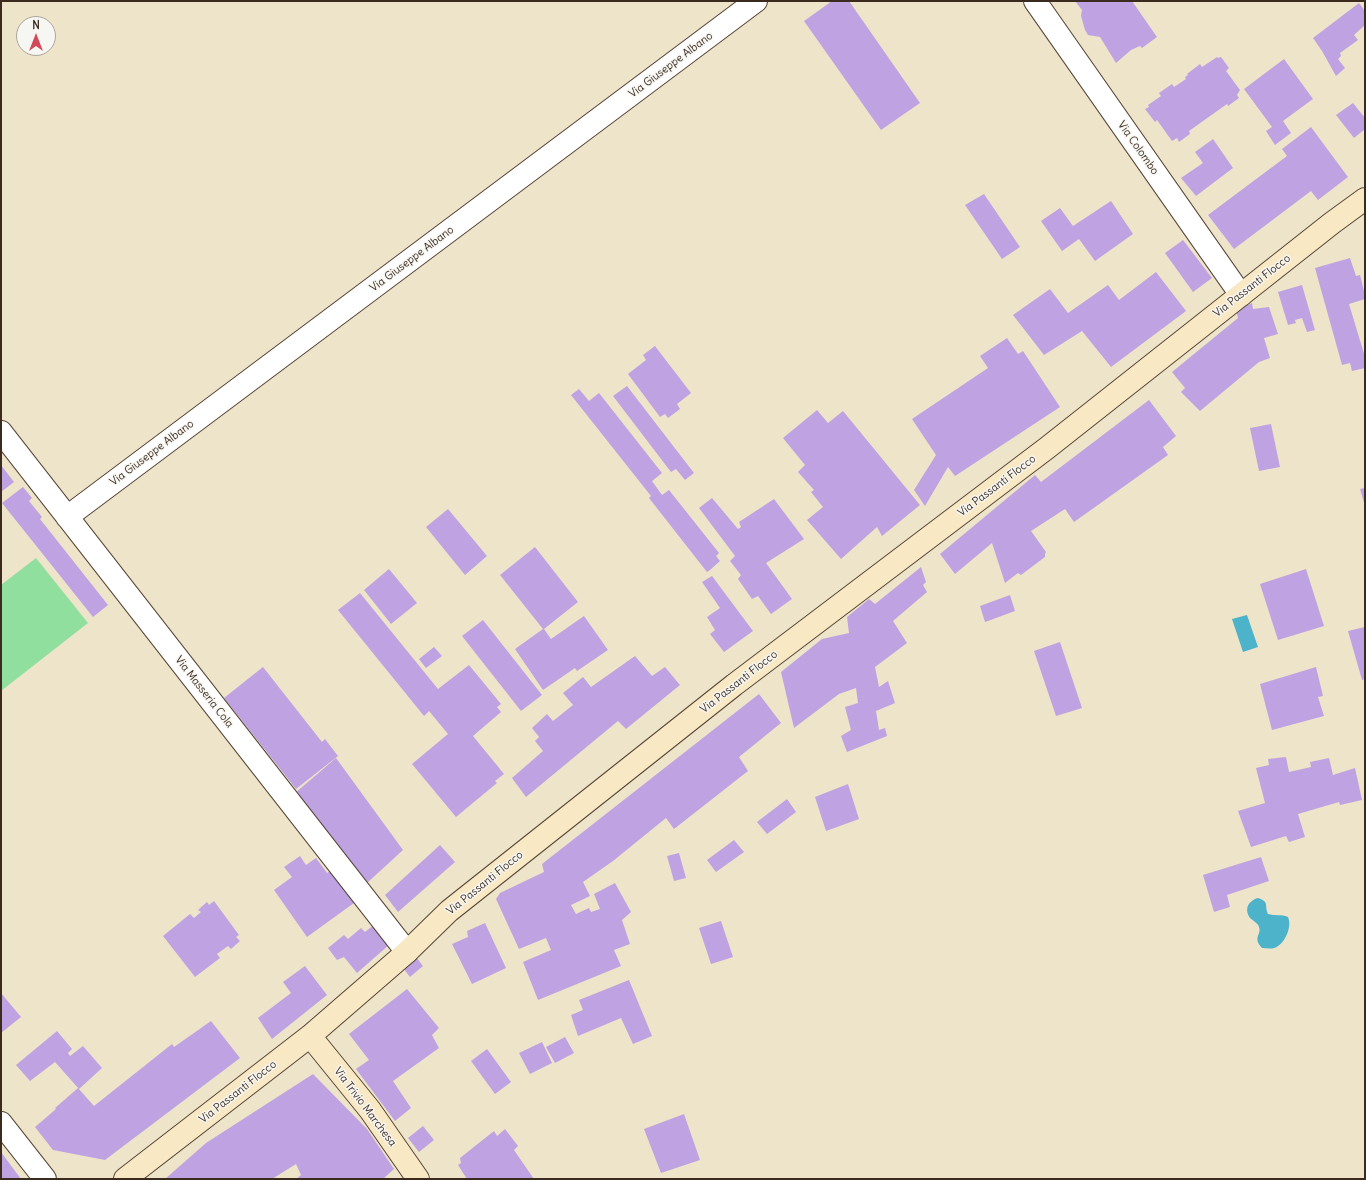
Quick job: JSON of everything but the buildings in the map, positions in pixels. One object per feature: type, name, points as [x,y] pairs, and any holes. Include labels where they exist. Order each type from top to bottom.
[{"type":"main road","name":"Via Passanti Flocco","points":[[125,1179],[310,1036],[407,952],[449,911],[734,685],[1047,448],[1332,223],[1365,199]]},
{"type":"main road","name":"Via Trivio Marchesa","points":[[310,1036],[370,1110],[418,1179]]},
{"type":"street","name":"Via Giuseppe Albano","points":[[67,517],[756,1]]},
{"type":"street","name":"Via Colombo","points":[[1036,1],[1241,295]]},
{"type":"street","name":"Via Masseria Cola","points":[[1,432],[407,952]]},
{"type":"street","points":[[1,1123],[46,1179]]},
{"type":"green space","points":[[36,558],[88,623],[1,691],[1,585]]},
{"type":"water","points":[[1247,615],[1258,647],[1243,652],[1232,619]]},
{"type":"water","points":[[1258,898],[1265,902],[1268,914],[1288,917],[1289,929],[1286,937],[1281,944],[1274,948],[1262,948],[1259,944],[1257,939],[1260,930],[1257,923],[1250,918],[1247,912],[1249,903]]}]
